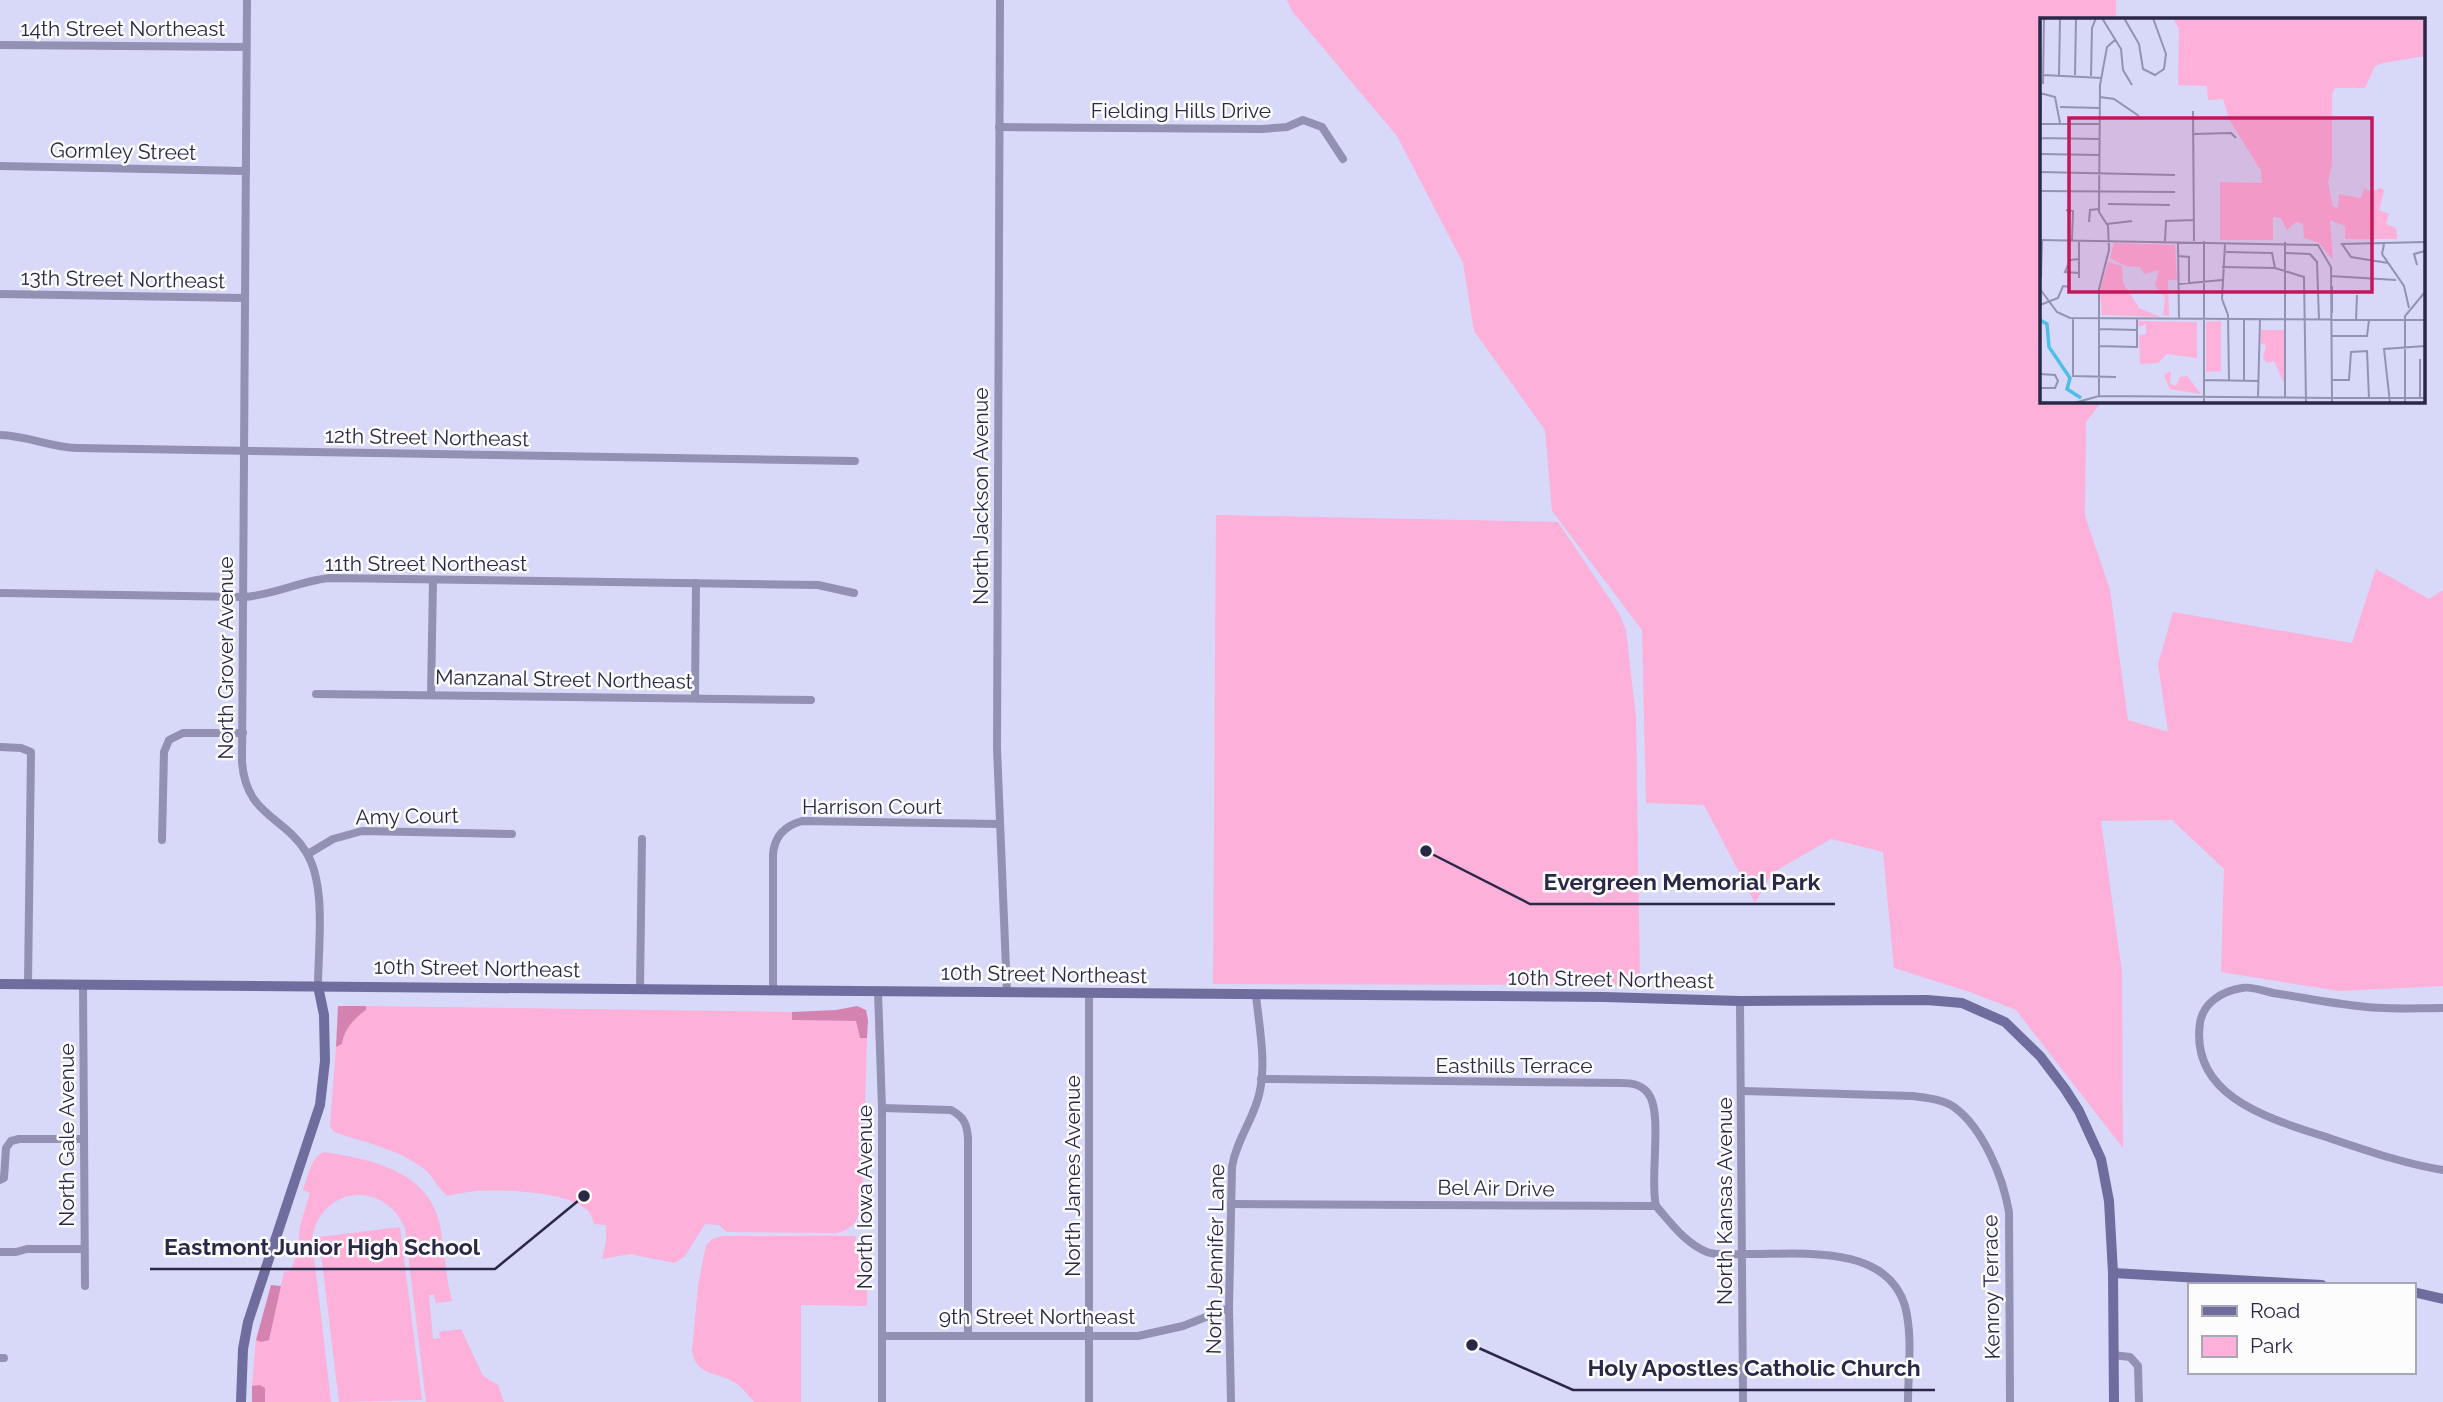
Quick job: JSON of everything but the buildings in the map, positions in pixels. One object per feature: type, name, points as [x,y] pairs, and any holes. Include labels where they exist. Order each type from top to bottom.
[{"type":"main road","name":"10th Street Northeast","points":[[0,984],[1591,997],[1740,1001],[1927,1000],[1962,1003],[2006,1023],[2040,1056],[2079,1111],[2101,1159],[2109,1201],[2113,1273],[2114,1402]]},
{"type":"main road","name":"North Grover Avenue","points":[[241,1402],[243,1349],[248,1322],[320,1105],[325,1050],[324,1015],[318,986]]},
{"type":"main road","points":[[2113,1273],[2287,1283]]},
{"type":"main road","points":[[2415,1292],[2443,1299]]},
{"type":"street","name":"North Grover Avenue","points":[[247,0],[243,772],[251,794],[264,811],[293,837],[307,854],[318,890],[318,986]]},
{"type":"street","name":"North Jackson Avenue","points":[[1000,0],[997,748],[1007,993]]},
{"type":"street","name":"14th Street Northeast","points":[[0,45],[246,47]]},
{"type":"street","name":"Fielding Hills Drive","points":[[999,127],[1262,129],[1287,127],[1303,120],[1322,127],[1343,159]]},
{"type":"street","name":"Gormley Street","points":[[0,166],[246,171]]},
{"type":"street","name":"13th Street Northeast","points":[[0,294],[245,298]]},
{"type":"street","name":"12th Street Northeast","points":[[0,435],[29,437],[62,448],[855,461]]},
{"type":"street","name":"11th Street Northeast","points":[[0,593],[244,597],[275,593],[313,580],[329,578],[818,585],[854,593]]},
{"type":"street","points":[[431,695],[433,580]]},
{"type":"street","points":[[695,583],[695,698]]},
{"type":"street","name":"Manzanal Street Northeast","points":[[316,694],[811,700]]},
{"type":"street","points":[[162,839],[163,752],[169,740],[183,733],[243,733]]},
{"type":"street","points":[[0,747],[22,748],[31,752],[33,765],[28,984]]},
{"type":"street","name":"Harrison Court","points":[[773,990],[773,855],[774,845],[784,830],[802,821],[1000,824]]},
{"type":"street","name":"Amy Court","points":[[307,854],[333,839],[362,831],[512,834]]},
{"type":"street","points":[[640,989],[642,839]]},
{"type":"street","name":"North Gale Avenue","points":[[83,984],[85,1286]]},
{"type":"street","points":[[2443,1008],[2361,1007],[2243,988],[2211,1000],[2201,1016],[2198,1036],[2204,1059],[2212,1075],[2228,1094],[2250,1110],[2385,1157],[2443,1170]]},
{"type":"street","name":"North Iowa Avenue","points":[[878,991],[882,1108],[882,1402]]},
{"type":"street","name":"North James Avenue","points":[[1088,1402],[1089,993]]},
{"type":"street","name":"North Jennifer Lane","points":[[1231,1402],[1229,1308],[1233,1160],[1259,1095],[1261,1079],[1256,995]]},
{"type":"street","name":"North Kansas Avenue","points":[[1740,1001],[1743,1402]]},
{"type":"street","name":"Easthills Terrace","points":[[1261,1079],[1637,1085],[1648,1093],[1655,1109],[1656,1206]]},
{"type":"street","name":"Kenroy Terrace","points":[[1742,1091],[1912,1096],[1953,1106],[1966,1119],[2004,1184],[2009,1212],[2010,1402]]},
{"type":"street","points":[[882,1108],[951,1111],[959,1115],[966,1124],[968,1335]]},
{"type":"street","points":[[0,1180],[4,1178],[6,1148],[10,1141],[83,1139]]},
{"type":"street","name":"Bel Air Drive","points":[[1231,1204],[1656,1206]]},
{"type":"street","points":[[1656,1206],[1675,1228],[1697,1247],[1711,1253],[1853,1258],[1881,1272],[1894,1284],[1905,1307],[1908,1332],[1908,1402]]},
{"type":"street","points":[[0,1252],[84,1249]]},
{"type":"street","name":"9th Street Northeast","points":[[882,1336],[1089,1338],[1153,1334],[1229,1308]]},
{"type":"street","points":[[2113,1355],[2130,1357],[2138,1366],[2138,1402]]},
{"type":"green space","points":[[1287,0],[2116,0],[2116,18],[2040,18],[2040,402],[2101,402],[2086,422],[2085,516],[2110,590],[2128,720],[2168,732],[2158,664],[2173,612],[2352,643],[2376,569],[2429,599],[2443,590],[2443,986],[2339,991],[2221,972],[2224,869],[2172,820],[2101,821],[2122,972],[2123,1148],[2016,1010],[1894,968],[1883,852],[1831,839],[1772,873],[1755,903],[1704,805],[1646,803],[1642,630],[1552,511],[1545,430],[1474,331],[1463,263],[1397,136],[1292,11]]},
{"type":"green space","points":[[1216,515],[1558,522],[1619,613],[1626,630],[1636,718],[1640,985],[1213,984]]},
{"type":"green space","points":[[366,1006],[792,1012],[793,1020],[856,1021],[860,1038],[867,1038],[862,1206],[855,1223],[837,1233],[727,1232],[719,1225],[705,1224],[685,1256],[675,1263],[630,1254],[602,1259],[606,1225],[594,1224],[588,1211],[575,1202],[540,1193],[498,1190],[448,1196],[427,1171],[413,1161],[334,1132],[330,1126],[336,1047],[342,1044],[347,1029],[366,1010]]},
{"type":"green space","points":[[324,1152],[377,1163],[409,1179],[422,1190],[439,1221],[452,1301],[436,1303],[434,1295],[429,1295],[433,1339],[440,1338],[439,1332],[461,1329],[483,1376],[498,1385],[504,1402],[426,1402],[405,1228],[395,1212],[383,1202],[368,1196],[354,1195],[339,1199],[327,1208],[317,1221],[312,1239],[331,1402],[265,1402],[265,1388],[252,1386],[256,1340],[269,1340],[284,1272],[291,1270],[298,1250],[300,1226],[310,1193],[303,1190],[313,1163]]},
{"type":"green space","points":[[400,1227],[422,1400],[339,1402],[319,1237]]},
{"type":"green space","points":[[723,1236],[855,1236],[867,1271],[867,1306],[801,1305],[801,1402],[754,1402],[737,1384],[703,1370],[695,1360],[692,1352],[698,1286],[706,1245],[712,1239]]},
{"type":"shaded area","points":[[338,1006],[366,1006],[366,1010],[350,1025],[342,1044],[336,1047]]},
{"type":"shaded area","points":[[857,1006],[866,1010],[867,1038],[860,1038],[856,1021],[792,1020],[792,1012]]},
{"type":"shaded area","points":[[271,1285],[281,1286],[269,1340],[261,1342],[256,1340]]},
{"type":"shaded area","points":[[260,1385],[265,1388],[265,1402],[252,1402],[252,1386]]},
{"type":"place","name":"Evergreen Memorial Park","points":[[1426,851]]},
{"type":"place","name":"Eastmont Junior High School","points":[[584,1196]]},
{"type":"place","name":"Holy Apostles Catholic Church","points":[[1472,1345]]}]
